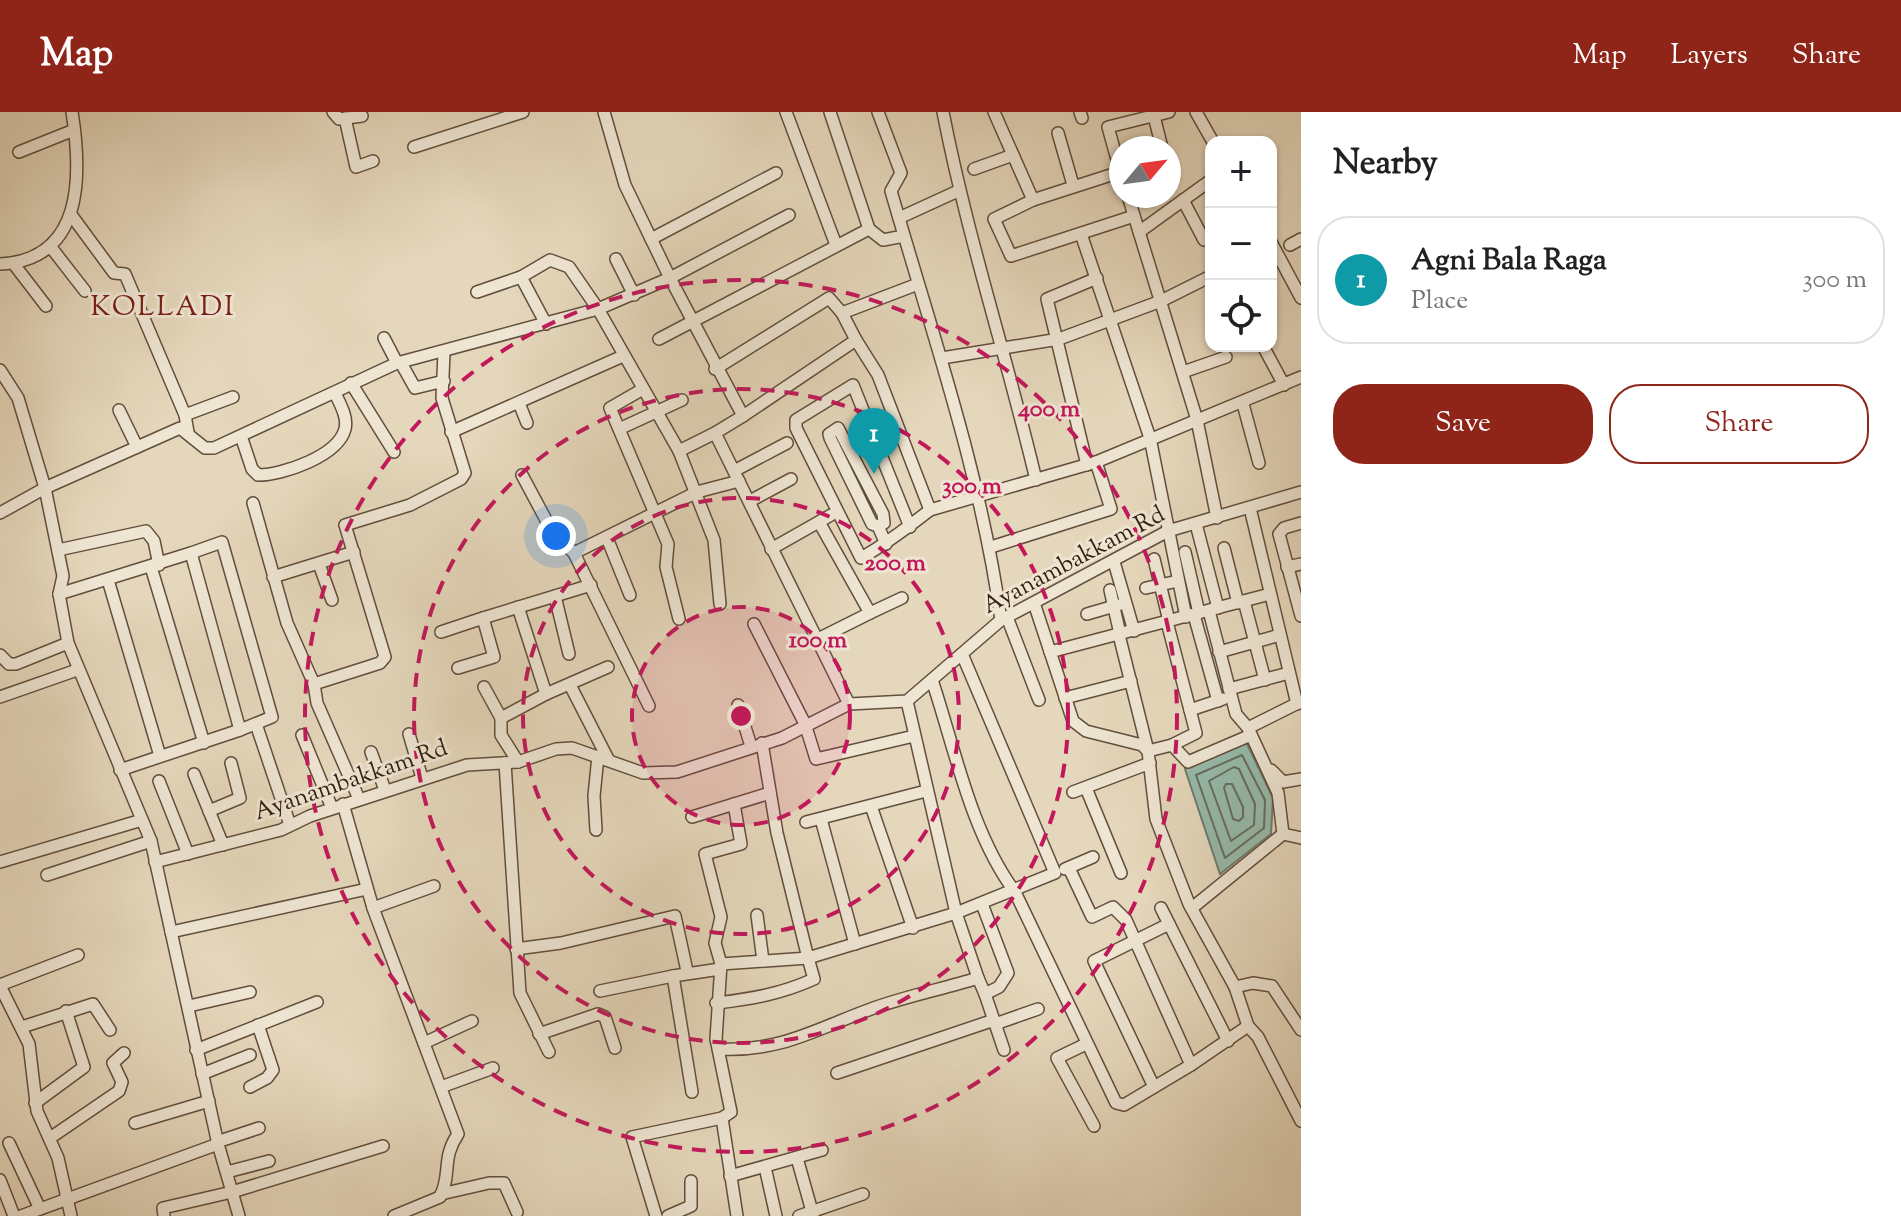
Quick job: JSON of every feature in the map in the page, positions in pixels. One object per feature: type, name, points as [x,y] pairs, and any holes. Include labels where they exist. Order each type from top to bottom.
[{"type":"street","points":[[6,264],[35,257],[50,246],[72,216],[75,195],[73,112]]},
{"type":"street","points":[[333,112],[337,118],[362,116]]},
{"type":"street","points":[[414,147],[523,112]]},
{"type":"street","points":[[604,112],[625,185],[715,369],[743,416]]},
{"type":"street","points":[[786,112],[836,245]]},
{"type":"street","points":[[830,112],[869,229],[883,240],[904,236]]},
{"type":"street","points":[[878,112],[901,173],[891,191],[942,358],[991,547],[1004,619],[1039,700]]},
{"type":"street","points":[[943,112],[958,191],[1005,349],[1036,480]]},
{"type":"street","points":[[994,112],[1033,200]]},
{"type":"street","points":[[1111,136],[1108,127],[1169,112]]},
{"type":"street","points":[[1196,112],[1210,136]]},
{"type":"street","points":[[1154,116],[1159,136]]},
{"type":"street","points":[[345,118],[356,167],[373,161]]},
{"type":"street","points":[[19,152],[74,130]]},
{"type":"street","points":[[1058,133],[1073,185]]},
{"type":"street","points":[[974,169],[1013,155]]},
{"type":"street","points":[[651,239],[776,173]]},
{"type":"street","points":[[1109,176],[1073,185],[994,219],[1011,256],[1134,216]]},
{"type":"street","points":[[1139,232],[1205,184]]},
{"type":"street","points":[[899,218],[958,191]]},
{"type":"street","points":[[1183,200],[1204,240]]},
{"type":"street","points":[[1132,208],[1197,420],[1217,518]]},
{"type":"street","points":[[0,513],[45,488],[180,428],[205,448],[214,448],[399,363],[598,309],[670,278],[789,215]]},
{"type":"street","points":[[72,216],[114,273],[125,274],[185,415],[188,432]]},
{"type":"street","points":[[659,339],[869,229]]},
{"type":"street","points":[[1081,234],[1150,438],[1178,581],[1201,613],[1219,652],[1236,714],[1249,732],[1278,793],[1283,834]]},
{"type":"street","points":[[50,246],[85,291]]},
{"type":"street","points":[[1277,254],[1301,298]]},
{"type":"street","points":[[616,259],[634,295]]},
{"type":"street","points":[[477,292],[521,277],[550,260],[569,267],[598,309],[679,451],[714,540],[720,604]]},
{"type":"street","points":[[6,264],[46,306]]},
{"type":"street","points":[[521,277],[546,324]]},
{"type":"street","points":[[991,547],[1111,509],[1092,464],[1048,297],[1097,278]]},
{"type":"street","points":[[942,358],[1059,339],[1161,301],[1205,279]]},
{"type":"street","points":[[842,313],[918,284]]},
{"type":"street","points":[[715,369],[829,298],[842,313],[878,375],[930,510]]},
{"type":"street","points":[[384,338],[415,388],[444,381]]},
{"type":"street","points":[[679,451],[743,416],[856,340]]},
{"type":"street","points":[[1266,352],[1284,385]]},
{"type":"street","points":[[314,684],[380,663],[385,657],[345,525],[410,505],[461,479],[465,473],[442,398],[444,353]]},
{"type":"street","points":[[451,432],[623,356]]},
{"type":"street","points":[[1183,372],[1226,357]]},
{"type":"street","points":[[0,370],[18,398],[45,488],[63,576],[59,594],[68,643],[151,841],[189,1006],[196,1050],[239,1216]]},
{"type":"street","points":[[910,527],[856,387],[850,385],[796,420],[795,425],[861,558],[886,544],[910,527],[930,510],[1092,464],[1150,438],[1243,404],[1301,377]]},
{"type":"street","points":[[351,383],[394,452]]},
{"type":"street","points":[[643,389],[610,408],[668,544],[666,567],[679,619]]},
{"type":"street","points":[[241,436],[254,474],[316,456],[333,445],[345,429],[344,413],[335,393]]},
{"type":"street","points":[[185,415],[233,397]]},
{"type":"street","points":[[619,429],[682,400]]},
{"type":"street","points":[[519,403],[527,423]]},
{"type":"street","points":[[1243,404],[1259,463]]},
{"type":"street","points":[[119,410],[137,447]]},
{"type":"street","points":[[878,526],[884,523],[883,514],[838,428],[829,434],[830,438],[872,524],[878,526],[886,544]]},
{"type":"street","points":[[715,433],[849,704]]},
{"type":"street","points":[[574,553],[655,510],[737,476],[787,443]]},
{"type":"street","points":[[522,475],[553,533],[574,553],[649,706]]},
{"type":"street","points":[[750,501],[791,479]]},
{"type":"street","name":"Ayanambakkam Rd","points":[[155,862],[290,825],[337,806],[467,765],[518,762],[556,749],[572,748],[643,773],[677,772],[782,738],[849,704],[907,701],[1004,619],[1168,531],[1301,492]]},
{"type":"street","points":[[253,503],[287,623],[314,684],[317,703],[359,799]]},
{"type":"street","points":[[1172,745],[1188,762],[1249,732],[1299,702],[1289,673],[1250,508]]},
{"type":"street","points":[[771,549],[831,515]]},
{"type":"street","points":[[819,522],[870,613]]},
{"type":"street","points":[[1301,523],[1284,528],[1279,534],[1287,567],[1297,589],[1301,613]]},
{"type":"street","points":[[1196,524],[1201,613]]},
{"type":"street","points":[[58,550],[146,531],[154,541],[155,566],[204,743]]},
{"type":"street","points":[[607,538],[630,595]]},
{"type":"street","points":[[59,594],[155,566],[222,542],[272,717],[120,770]]},
{"type":"street","points":[[1224,548],[1265,680]]},
{"type":"street","points":[[273,577],[354,552]]},
{"type":"street","points":[[1185,552],[1201,613],[1218,701]]},
{"type":"street","points":[[191,553],[240,730]]},
{"type":"street","points":[[1073,792],[1196,733],[1154,559]]},
{"type":"street","points":[[1114,562],[1120,604],[1119,634],[1149,757],[1156,819],[1192,908],[1235,987],[1248,1026],[1258,1037],[1301,1121]]},
{"type":"street","points":[[319,564],[332,600]]},
{"type":"street","points":[[1287,567],[1301,564]]},
{"type":"street","points":[[108,580],[160,756]]},
{"type":"street","points":[[1146,588],[1178,581]]},
{"type":"street","points":[[441,632],[591,585]]},
{"type":"street","points":[[1110,590],[1134,631]]},
{"type":"street","points":[[1050,652],[1270,594]]},
{"type":"street","points":[[555,596],[569,654]]},
{"type":"street","points":[[818,639],[902,598]]},
{"type":"street","points":[[1034,603],[1073,721],[1086,731],[1142,745],[1149,757]]},
{"type":"street","points":[[1087,614],[1120,604]]},
{"type":"street","points":[[518,607],[546,694]]},
{"type":"street","points":[[458,668],[494,657],[483,618]]},
{"type":"street","points":[[754,624],[805,724],[813,755],[820,760],[914,736]]},
{"type":"street","points":[[1219,652],[1280,635]]},
{"type":"street","points":[[0,655],[9,664],[16,664],[68,643]]},
{"type":"street","points":[[962,654],[1055,873]]},
{"type":"street","points":[[501,718],[608,667]]},
{"type":"street","points":[[0,697],[77,670]]},
{"type":"street","points":[[1190,710],[1289,673]]},
{"type":"street","points":[[932,680],[975,812],[1002,874],[1015,892],[1116,1103],[1124,1105],[1248,1026]]},
{"type":"street","points":[[1065,698],[1131,681]]},
{"type":"street","points":[[570,685],[603,758],[594,796],[596,830]]},
{"type":"street","points":[[484,687],[501,718],[501,735],[518,762]]},
{"type":"street","points":[[907,701],[956,913],[1004,1050]]},
{"type":"street","points":[[716,1003],[766,997],[814,979],[757,745],[738,705]]},
{"type":"street","points":[[256,724],[290,825]]},
{"type":"street","points":[[409,734],[422,778]]},
{"type":"street","points":[[302,735],[337,806],[458,1134],[448,1150],[441,1194]]},
{"type":"street","points":[[371,752],[385,790]]},
{"type":"street","points":[[209,811],[240,798],[231,763]]},
{"type":"street","points":[[505,763],[520,993],[549,1052]]},
{"type":"street","points":[[1264,764],[1283,782],[1301,779]]},
{"type":"street","points":[[194,774],[223,845]]},
{"type":"street","points":[[159,781],[188,854]]},
{"type":"street","points":[[1086,788],[1121,873]]},
{"type":"street","points":[[806,822],[926,791]]},
{"type":"street","points":[[692,817],[770,793]]},
{"type":"street","points":[[656,1216],[632,1137],[722,1118],[731,1112],[732,1107],[719,1049],[716,1003],[721,966],[715,943],[721,917],[705,854],[741,844],[734,804]]},
{"type":"street","points":[[871,806],[913,928]]},
{"type":"street","points":[[821,819],[855,944]]},
{"type":"street","points":[[0,862],[142,820]]},
{"type":"street","points":[[1192,908],[1283,834]]},
{"type":"street","points":[[1283,834],[1301,838]]},
{"type":"street","points":[[47,875],[151,841]]},
{"type":"street","points":[[600,991],[687,971],[808,958],[913,928],[982,904],[1093,857]]},
{"type":"street","points":[[1069,868],[1092,917],[1113,907],[1119,909],[1191,1065]]},
{"type":"street","points":[[373,908],[434,886]]},
{"type":"street","points":[[171,932],[367,889]]},
{"type":"street","points":[[982,904],[1008,973],[999,987],[985,994]]},
{"type":"street","points":[[1161,908],[1228,1041]]},
{"type":"street","points":[[757,915],[763,961]]},
{"type":"street","points":[[516,949],[561,943],[675,916],[687,971]]},
{"type":"street","points":[[1154,1087],[1094,961],[1169,924]]},
{"type":"street","points":[[71,1216],[58,1158],[35,1103],[29,1044],[0,987],[78,955]]},
{"type":"street","points":[[673,976],[692,1092]]},
{"type":"street","points":[[719,1049],[754,1051],[843,1023],[870,1009],[978,978]]},
{"type":"street","points":[[1235,987],[1253,983],[1272,986],[1296,1013],[1301,1030]]},
{"type":"street","points":[[189,1006],[250,992]]},
{"type":"street","points":[[196,1050],[317,1002]]},
{"type":"street","points":[[22,1027],[93,1004],[110,1030]]},
{"type":"street","points":[[837,1073],[1038,1009]]},
{"type":"street","points":[[35,1103],[84,1067],[66,1011]]},
{"type":"street","points":[[539,1034],[601,1015],[615,1048]]},
{"type":"street","points":[[424,1043],[472,1021]]},
{"type":"street","points":[[250,1087],[267,1078],[273,1070],[258,1025]]},
{"type":"street","points":[[1086,1044],[1057,1058],[1094,1126]]},
{"type":"street","points":[[50,1138],[119,1091],[122,1082],[113,1063],[124,1053]]},
{"type":"street","points":[[202,1074],[250,1055]]},
{"type":"street","points":[[441,1087],[493,1068]]},
{"type":"street","points":[[135,1123],[209,1101]]},
{"type":"street","points":[[722,1118],[737,1216]]},
{"type":"street","points":[[21,1216],[259,1128]]},
{"type":"street","points":[[9,1143],[38,1212]]},
{"type":"street","points":[[164,1216],[163,1208],[232,1192],[383,1146]]},
{"type":"street","points":[[730,1176],[822,1150]]},
{"type":"street","points":[[797,1158],[813,1214]]},
{"type":"street","points":[[227,1172],[269,1161]]},
{"type":"street","points":[[765,1167],[776,1216]]},
{"type":"street","points":[[0,1180],[14,1216]]},
{"type":"street","points":[[668,1216],[691,1206],[691,1181]]},
{"type":"street","points":[[394,1216],[430,1203],[441,1194],[489,1183],[504,1183],[517,1212]]},
{"type":"street","points":[[799,1216],[813,1214],[863,1194]]},
{"type":"water","points":[[1246,742],[1273,798],[1271,834],[1220,874],[1185,769]]},
{"type":"place","name":"Agni Bala Raga","points":[[874,474]]},
{"type":"district","name":"KOLLADI","points":[[163,308]]}]
